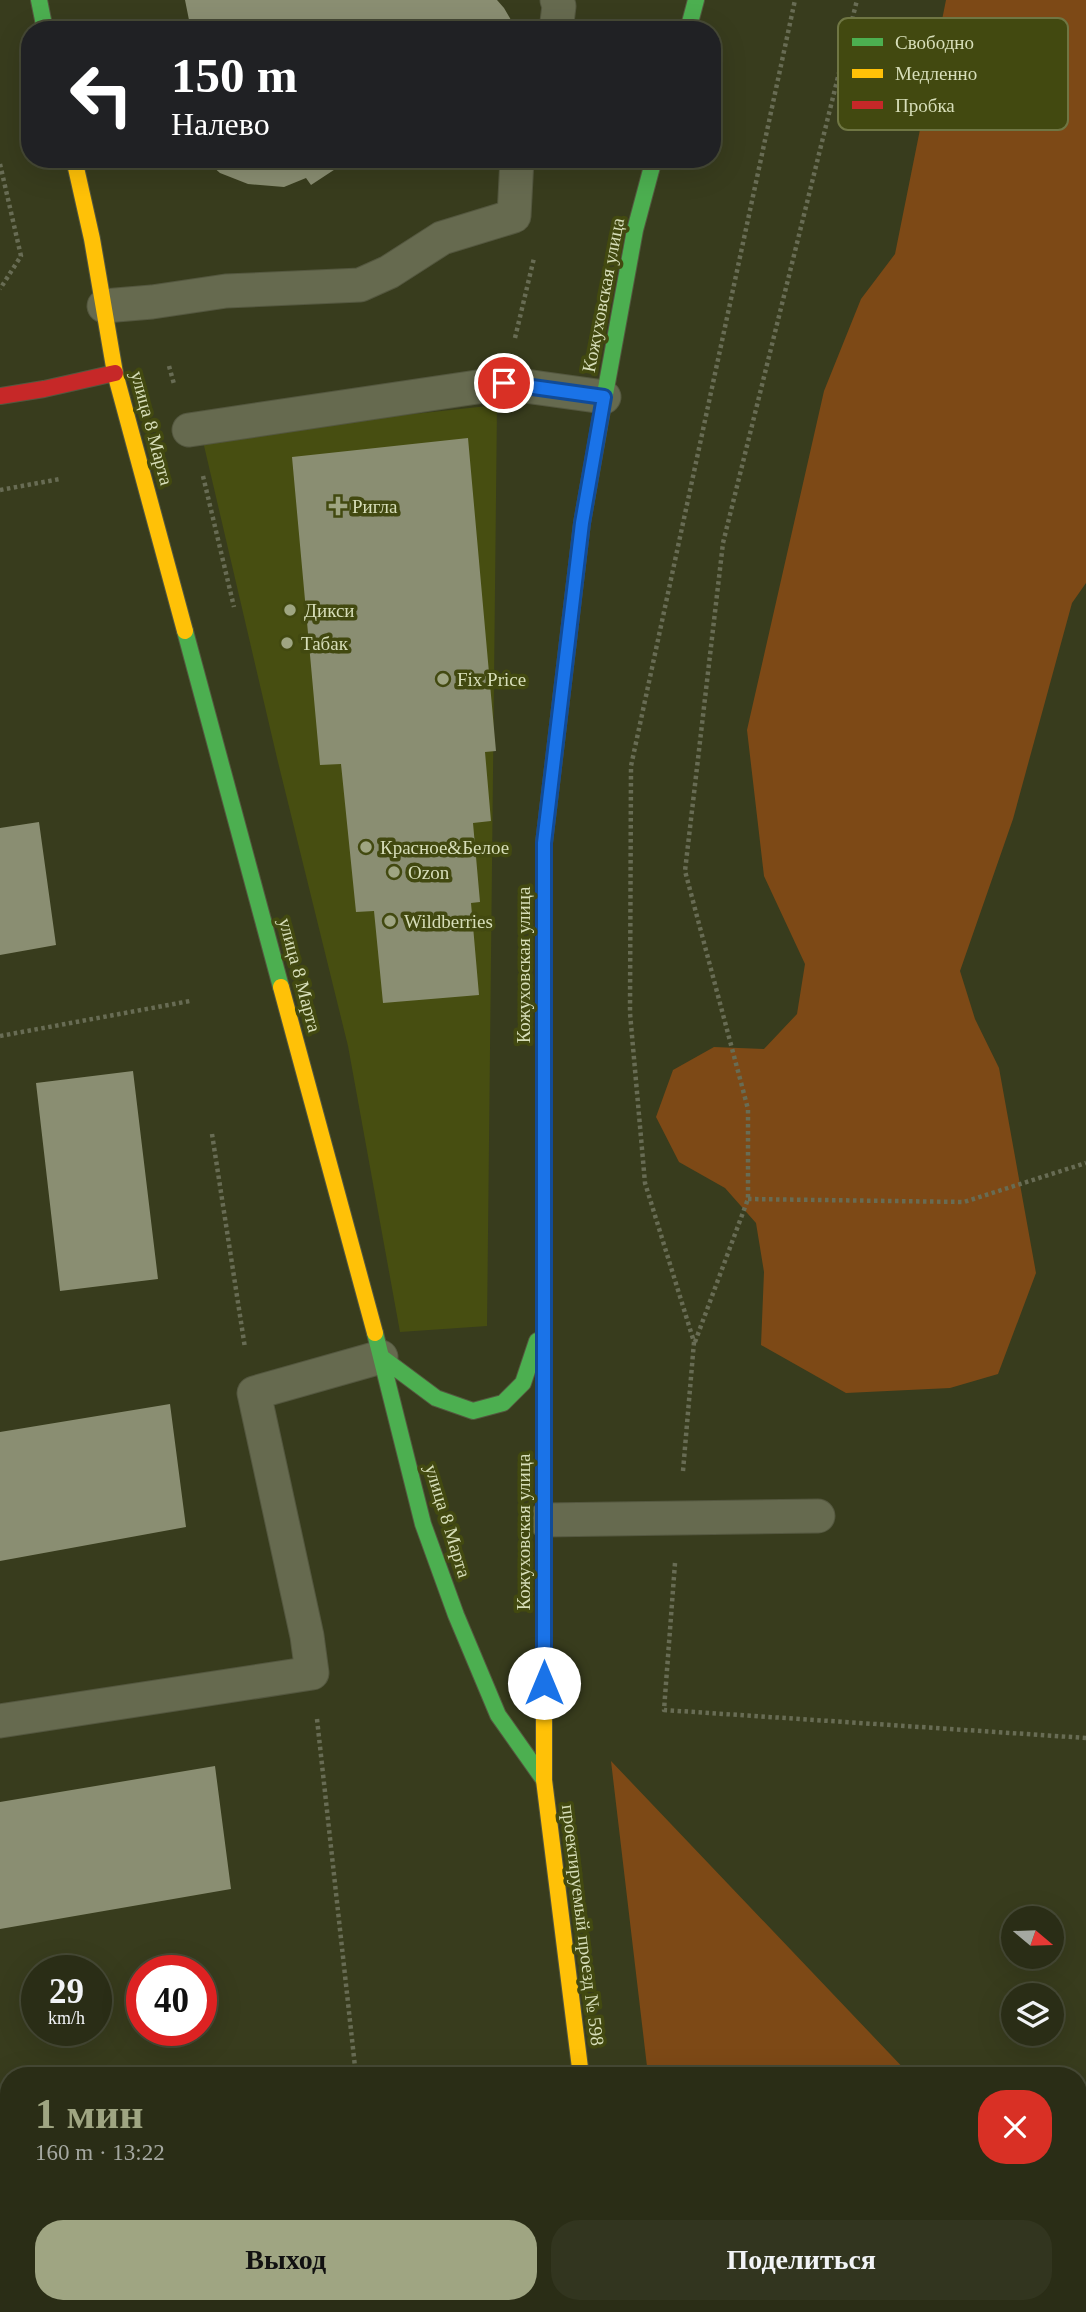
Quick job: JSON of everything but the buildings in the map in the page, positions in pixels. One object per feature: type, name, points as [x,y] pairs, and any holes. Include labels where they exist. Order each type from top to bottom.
[{"type":"street","points":[[39,0],[44,21]]},
{"type":"street","points":[[690,21],[696,0]]},
{"type":"street","name":"улица 8 Марта","points":[[76,168],[115,373],[382,1357],[423,1524],[456,1615],[498,1715],[544,1780]]},
{"type":"street","name":"Кожуховская улица","points":[[544,1780],[544,843],[582,523],[635,230],[652,168]]},
{"type":"street","points":[[0,396],[115,373]]},
{"type":"street","points":[[382,1357],[436,1398],[473,1411],[503,1403],[523,1383],[544,1323]]},
{"type":"street","name":"проектируемый проезд № 598","points":[[544,1780],[580,2067]]},
{"type":"lane","points":[[557,0],[557,21]]},
{"type":"lane","points":[[104,306],[226,291],[360,285],[389,272],[442,238],[514,216],[517,168]]},
{"type":"lane","points":[[189,430],[504,383],[604,397]]},
{"type":"lane","points":[[0,1720],[312,1673],[307,1636],[254,1393],[382,1357]]},
{"type":"lane","points":[[544,1520],[818,1516]]},
{"type":"path","points":[[695,1342],[645,1182],[630,1013],[631,766],[795,0]]},
{"type":"path","points":[[853,18],[857,0]]},
{"type":"path","points":[[838,77],[723,543],[685,871],[748,1109],[748,1199],[695,1342],[664,1710],[1086,1738]]},
{"type":"path","points":[[0,164],[21,256],[0,289]]},
{"type":"path","points":[[504,383],[535,252]]},
{"type":"path","points":[[0,490],[60,480]]},
{"type":"path","points":[[0,1036],[190,1002]]},
{"type":"path","points":[[212,1134],[254,1393]]},
{"type":"path","points":[[748,1199],[964,1202],[1086,1163]]},
{"type":"path","points":[[312,1673],[355,2067]]},
{"type":"shaded area","points":[[946,0],[1086,0],[1086,583],[1072,603],[1013,819],[960,971],[975,1019],[999,1068],[1036,1273],[998,1374],[950,1388],[846,1393],[761,1345],[764,1272],[756,1223],[725,1188],[679,1162],[656,1117],[673,1070],[714,1047],[764,1049],[797,1014],[805,964],[764,876],[747,730],[824,391],[861,299],[895,254],[920,130],[1068,130],[1068,18],[942,18]]},
{"type":"shaded area","points":[[497,405],[487,1326],[400,1332],[348,1046],[202,437]]},
{"type":"shaded area","points":[[611,1761],[902,2067],[647,2067]]},
{"type":"traffic: fast","points":[[39,0],[43,21]]},
{"type":"traffic: fast","points":[[690,21],[696,0]]},
{"type":"traffic: fast","points":[[599,427],[635,230],[652,168]]},
{"type":"traffic: fast","points":[[185,631],[281,987]]},
{"type":"traffic: fast","points":[[544,858],[544,1555]]},
{"type":"traffic: fast","points":[[375,1333],[423,1524],[456,1615],[498,1715],[544,1780]]},
{"type":"traffic: fast","points":[[381,1357],[436,1398],[473,1411],[503,1403],[523,1383],[537,1341]]},
{"type":"traffic: slow","points":[[76,168],[92,239],[115,373],[185,631]]},
{"type":"traffic: slow","points":[[544,858],[582,523],[599,427]]},
{"type":"traffic: slow","points":[[281,987],[375,1333]]},
{"type":"traffic: slow","points":[[544,1555],[544,1780],[580,2067]]},
{"type":"traffic: jam","points":[[0,396],[115,373]]},
{"type":"place","name":"Ригла","points":[[338,506]]},
{"type":"place","name":"Дикси","points":[[290,610]]},
{"type":"place","name":"Табак","points":[[287,643]]},
{"type":"place","name":"Fix Price","points":[[443,679]]},
{"type":"place","name":"Красное&Белое","points":[[366,847]]},
{"type":"place","name":"Ozon","points":[[394,872]]},
{"type":"place","name":"Wildberries","points":[[390,921]]},
{"type":"route","points":[[504,383],[604,397],[582,523],[544,843],[544,1683]]}]
